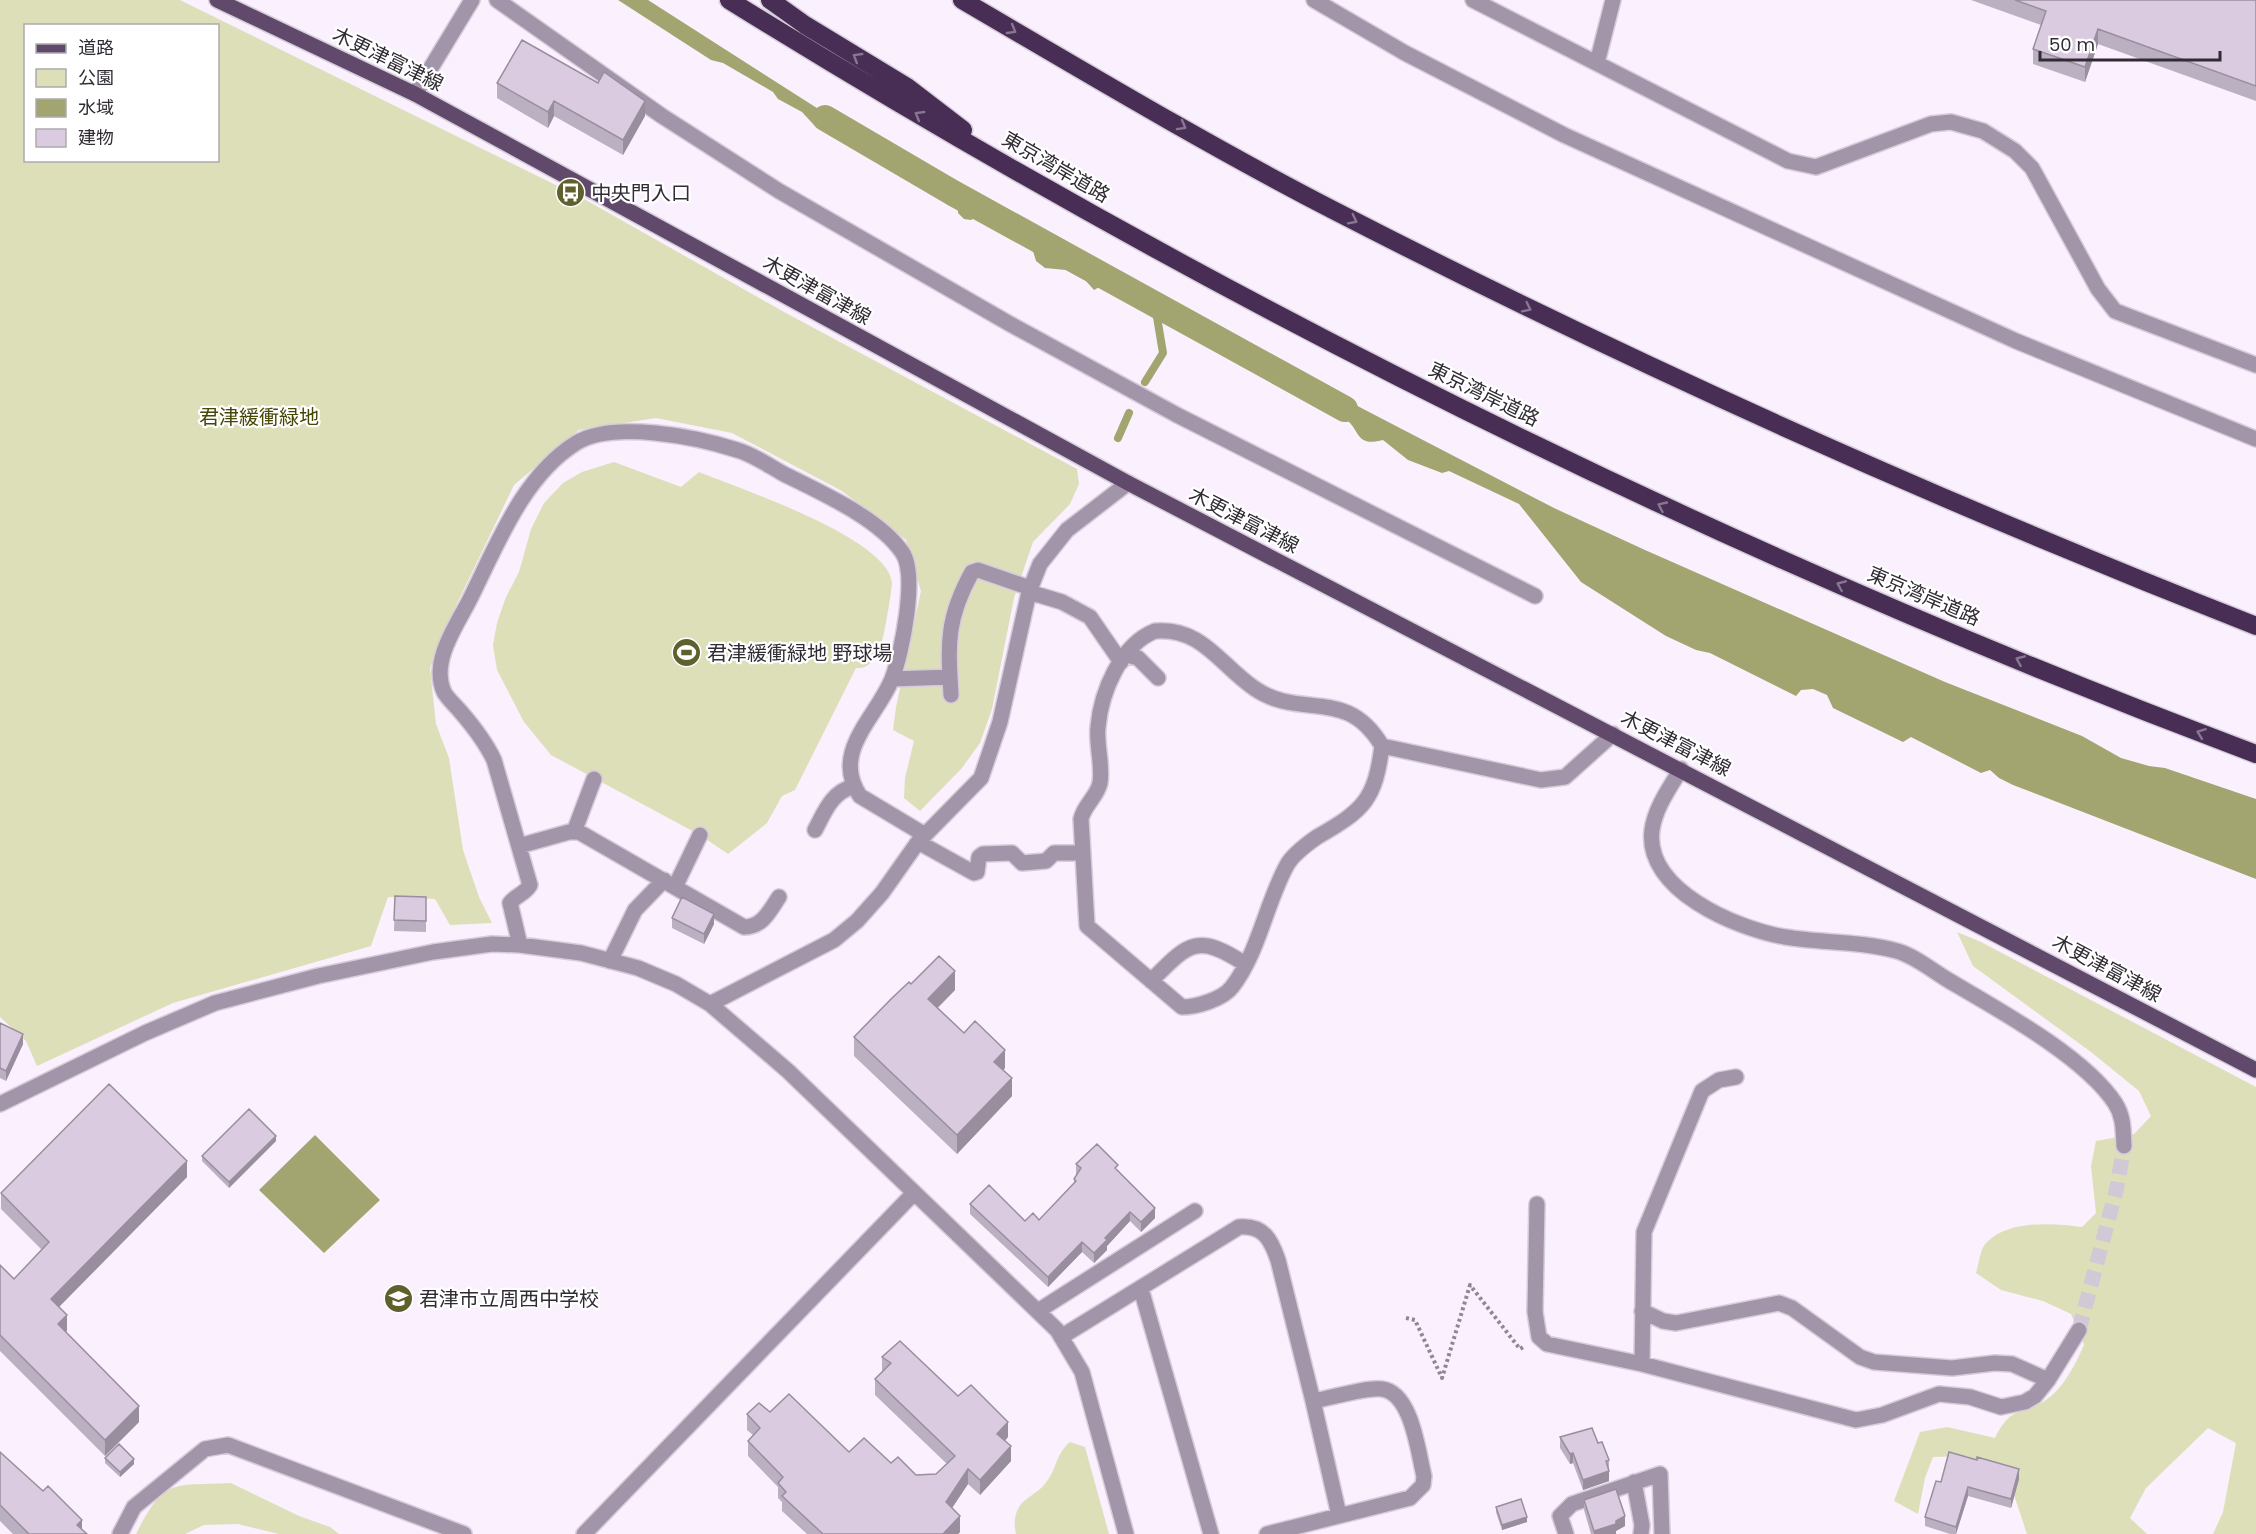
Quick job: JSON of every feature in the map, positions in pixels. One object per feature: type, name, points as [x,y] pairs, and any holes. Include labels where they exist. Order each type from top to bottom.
[{"type":"highway","name":"東京湾岸道路","points":[[729,0],[832,64],[1024,176],[1305,329],[1451,404],[1708,528],[2140,710],[2256,754]]},
{"type":"highway","points":[[770,0],[805,25],[907,87],[1024,176]]},
{"type":"highway","points":[[962,0],[1332,209],[1585,336],[1900,480],[2076,555],[2256,626]]},
{"type":"main road","name":"木更津富津線","points":[[218,0],[415,94],[1128,483],[1682,769],[2256,1070]]},
{"type":"street","points":[[415,94],[472,0]]},
{"type":"street","points":[[497,0],[662,116],[769,185],[1177,415],[1535,596]]},
{"type":"street","points":[[1314,0],[1405,53],[1564,135],[2016,341],[2256,439]]},
{"type":"street","points":[[1473,0],[1788,161],[1816,167],[1932,124],[1951,122],[1983,132],[2015,151],[2032,168],[2098,289],[2115,311],[2256,365]]},
{"type":"street","points":[[1597,63],[1613,0]]},
{"type":"street","points":[[520,945],[510,903],[514,898],[526,892],[530,885],[490,751],[444,691],[442,655],[528,490],[553,459],[578,441],[597,435],[640,430],[739,450],[845,507],[885,534],[903,552],[909,566],[910,597],[892,679],[858,735],[852,755],[850,772],[854,786],[861,796],[974,873],[977,872],[979,857],[983,854],[1012,853],[1022,863],[1046,861],[1054,853],[1083,853]]},
{"type":"street","points":[[710,1004],[834,940],[856,921],[882,893],[921,839],[981,778],[1000,722],[1030,590],[1040,564],[1067,530],[1128,483]]},
{"type":"street","points":[[951,695],[948,645],[951,617],[974,570],[1062,602],[1090,617],[1124,658]]},
{"type":"street","points":[[1155,631],[1174,631],[1209,647],[1255,688],[1284,702],[1352,712],[1370,727],[1382,746],[1378,777],[1364,803],[1347,820],[1310,842],[1287,863],[1245,964],[1231,988],[1222,995],[1191,1007],[1182,1007],[1087,926],[1082,812],[1098,790],[1101,780],[1098,727],[1113,672],[1138,642],[1155,631]]},
{"type":"street","points":[[1124,658],[1138,658],[1158,678]]},
{"type":"street","points":[[892,679],[950,677]]},
{"type":"street","points":[[1382,746],[1541,780],[1565,777],[1613,734]]},
{"type":"street","points":[[1682,769],[1660,806],[1652,830],[1653,849],[1662,873],[1675,886],[1724,917],[1782,937],[1875,947],[1899,952],[1919,962],[2009,1016],[2054,1046],[2084,1071],[2119,1110],[2123,1118],[2124,1146]]},
{"type":"street","points":[[574,832],[594,779]]},
{"type":"street","points":[[815,830],[831,800],[839,792],[854,786]]},
{"type":"street","points":[[519,846],[579,832],[744,927],[753,927],[764,919],[779,897]]},
{"type":"street","points":[[610,961],[635,910],[669,883],[700,835]]},
{"type":"street","points":[[0,1104],[145,1033],[215,1003],[318,976],[433,952],[492,944],[520,945],[581,953],[638,968],[676,984],[710,1004],[788,1071],[1038,1311],[1061,1337],[1082,1372],[1126,1534]]},
{"type":"street","points":[[1152,981],[1179,952],[1194,945],[1225,951],[1245,964]]},
{"type":"street","points":[[1642,1364],[1644,1232],[1702,1091],[1719,1080],[1736,1077]]},
{"type":"street","points":[[584,1534],[914,1193]]},
{"type":"street","points":[[1537,1204],[1535,1312],[1539,1337],[1547,1344],[1642,1364],[1856,1420],[1882,1415],[1939,1394],[1970,1397],[2001,1407],[2013,1406],[2035,1396],[2048,1380],[2079,1330]]},
{"type":"street","points":[[1038,1311],[1195,1211]]},
{"type":"street","points":[[1061,1337],[1239,1227],[1250,1226],[1262,1231],[1270,1239],[1278,1260],[1314,1401],[1339,1515]]},
{"type":"street","points":[[1141,1289],[1210,1534]]},
{"type":"street","points":[[1642,1311],[1668,1323],[1676,1323],[1757,1306],[1786,1304],[1841,1345],[1874,1362],[1952,1368],[1995,1363],[2012,1364],[2048,1380]]},
{"type":"street","points":[[1267,1534],[1410,1498],[1423,1485],[1424,1476],[1410,1417],[1404,1405],[1392,1392],[1380,1389],[1314,1401]]},
{"type":"street","points":[[120,1534],[134,1507],[206,1449],[228,1444],[464,1534]]},
{"type":"street","points":[[1566,1534],[1560,1516],[1572,1504],[1660,1474],[1662,1534]]},
{"type":"street","points":[[1634,1482],[1642,1525],[1641,1534]]},
{"type":"path","points":[[1406,1318],[1415,1320],[1442,1378],[1470,1285],[1520,1349],[1539,1337]]},
{"type":"green space","name":"君津緩衝緑地","points":[[0,0],[180,0],[584,199],[784,312],[1077,469],[1079,484],[1070,504],[1033,542],[1014,598],[992,709],[980,743],[962,768],[920,811],[904,798],[905,778],[914,741],[893,730],[921,591],[906,540],[842,491],[732,433],[656,418],[579,430],[514,485],[451,616],[430,668],[436,724],[449,758],[463,850],[479,897],[492,923],[450,925],[435,899],[388,897],[371,946],[173,1003],[37,1066],[26,1041],[0,1017]]},
{"type":"green space","name":"君津緩衝緑地 野球場","points":[[614,462],[681,487],[699,472],[776,502],[840,532],[866,549],[884,566],[892,583],[883,638],[876,656],[867,666],[856,668],[795,790],[782,796],[767,823],[728,854],[700,835],[551,755],[524,722],[497,670],[493,645],[497,623],[506,597],[519,572],[531,529],[544,503],[563,483],[582,472]]},
{"type":"green space","points":[[1957,932],[1981,942],[2256,1087],[2256,1534],[2213,1534],[2223,1512],[2236,1443],[2208,1428],[2146,1488],[2130,1518],[2147,1534],[2027,1534],[2014,1495],[1998,1468],[1966,1456],[1933,1457],[1925,1478],[1918,1514],[1894,1501],[1920,1432],[1947,1427],[1995,1438],[2011,1416],[2043,1402],[2057,1391],[2068,1376],[2084,1345],[2071,1314],[2043,1301],[2001,1290],[1976,1273],[1981,1252],[1987,1242],[1996,1235],[2019,1227],[2045,1224],[2082,1227],[2096,1213],[2091,1166],[2096,1141],[2134,1134],[2151,1116],[2139,1091],[2091,1052],[1973,966]]},
{"type":"green space","points":[[1070,1442],[1085,1447],[1109,1534],[1016,1534],[1015,1520],[1019,1507],[1044,1485],[1052,1474],[1061,1452]]},
{"type":"green space","points":[[231,1483],[299,1516],[330,1527],[339,1534],[279,1534],[238,1524],[204,1525],[185,1534],[136,1534],[155,1502],[172,1488],[183,1485]]},
{"type":"water","points":[[618,0],[648,0],[856,133],[854,136],[822,123],[814,125],[802,112],[778,99],[773,92],[723,63],[711,60]]},
{"type":"water","points":[[953,193],[1136,294],[1127,299],[1103,285],[1094,290],[1086,281],[1066,270],[1045,268],[1036,261],[1033,251],[1026,245],[997,230],[993,223],[980,215],[971,220],[964,219],[958,213],[958,201]]},
{"type":"water","points":[[1319,386],[1554,508],[1645,550],[1945,682],[2082,736],[2121,758],[2165,768],[2256,799],[2256,879],[2013,785],[1990,770],[1981,773],[1911,737],[1903,742],[1833,708],[1827,695],[1813,689],[1801,690],[1796,696],[1710,653],[1696,650],[1666,636],[1581,582],[1519,504],[1449,471],[1442,473],[1408,460],[1383,440],[1368,442],[1363,440],[1343,416],[1311,401]]},
{"type":"water","points":[[315,1135],[380,1200],[324,1253],[259,1190]]},
{"type":"building","points":[[2015,0],[2256,0],[2256,86],[2098,29],[2085,67],[2033,49],[2046,11]]},
{"type":"building","points":[[522,40],[598,83],[604,72],[645,101],[623,140],[554,101],[548,112],[497,83]]},
{"type":"building","points":[[395,896],[426,897],[426,921],[394,920]]},
{"type":"building","points":[[682,897],[714,914],[704,934],[672,918]]},
{"type":"building","points":[[939,956],[955,971],[928,999],[964,1033],[975,1021],[1005,1050],[994,1062],[1012,1078],[957,1135],[854,1037],[891,999],[909,982],[911,984]]},
{"type":"building","points":[[0,1023],[23,1034],[6,1071],[0,1068]]},
{"type":"building","points":[[109,1084],[187,1161],[51,1299],[67,1315],[58,1324],[139,1406],[105,1440],[0,1335],[0,1265],[14,1279],[49,1242],[1,1193]]},
{"type":"building","points":[[249,1109],[276,1136],[229,1182],[202,1156]]},
{"type":"building","points":[[1097,1144],[1118,1165],[1115,1168],[1155,1208],[1141,1222],[1130,1212],[1094,1253],[1082,1242],[1048,1277],[970,1204],[989,1185],[1025,1221],[1033,1213],[1039,1220],[1076,1181],[1074,1179],[1081,1168],[1076,1164]]},
{"type":"building","points":[[900,1341],[958,1396],[971,1385],[1008,1422],[997,1434],[1011,1446],[980,1480],[968,1469],[946,1502],[960,1516],[943,1534],[823,1534],[782,1496],[786,1492],[778,1483],[783,1477],[748,1441],[760,1428],[747,1414],[759,1403],[770,1412],[789,1394],[849,1452],[864,1438],[891,1463],[898,1457],[916,1475],[936,1474],[955,1456],[875,1379],[891,1363],[882,1357]]},
{"type":"building","points":[[1592,1428],[1598,1443],[1602,1442],[1609,1460],[1606,1461],[1609,1471],[1583,1480],[1573,1453],[1570,1454],[1560,1437]]},
{"type":"building","points":[[119,1444],[134,1459],[120,1472],[105,1458]]},
{"type":"building","points":[[0,1452],[43,1491],[48,1486],[82,1520],[77,1525],[87,1534],[29,1534],[0,1505]]},
{"type":"building","points":[[1949,1452],[2019,1469],[2011,1499],[1968,1487],[1956,1527],[1925,1517],[1936,1481],[1941,1482]]},
{"type":"building","points":[[1616,1489],[1625,1516],[1616,1521],[1616,1524],[1594,1531],[1584,1500]]},
{"type":"building","points":[[1521,1499],[1527,1517],[1502,1525],[1496,1507]]},
{"type":"waterway","points":[[825,118],[953,193],[1345,409]]},
{"type":"waterway","points":[[1145,382],[1163,353],[1155,305]]},
{"type":"waterway","points":[[1118,438],[1129,413]]},
{"type":"tunnel","points":[[2079,1330],[2117,1187],[2124,1146]]},
{"type":"place","name":"中央門入口","points":[[570,193]]},
{"type":"place","name":"君津緩衝緑地 野球場","points":[[686,653]]},
{"type":"place","name":"君津市立周西中学校","points":[[398,1299]]}]
